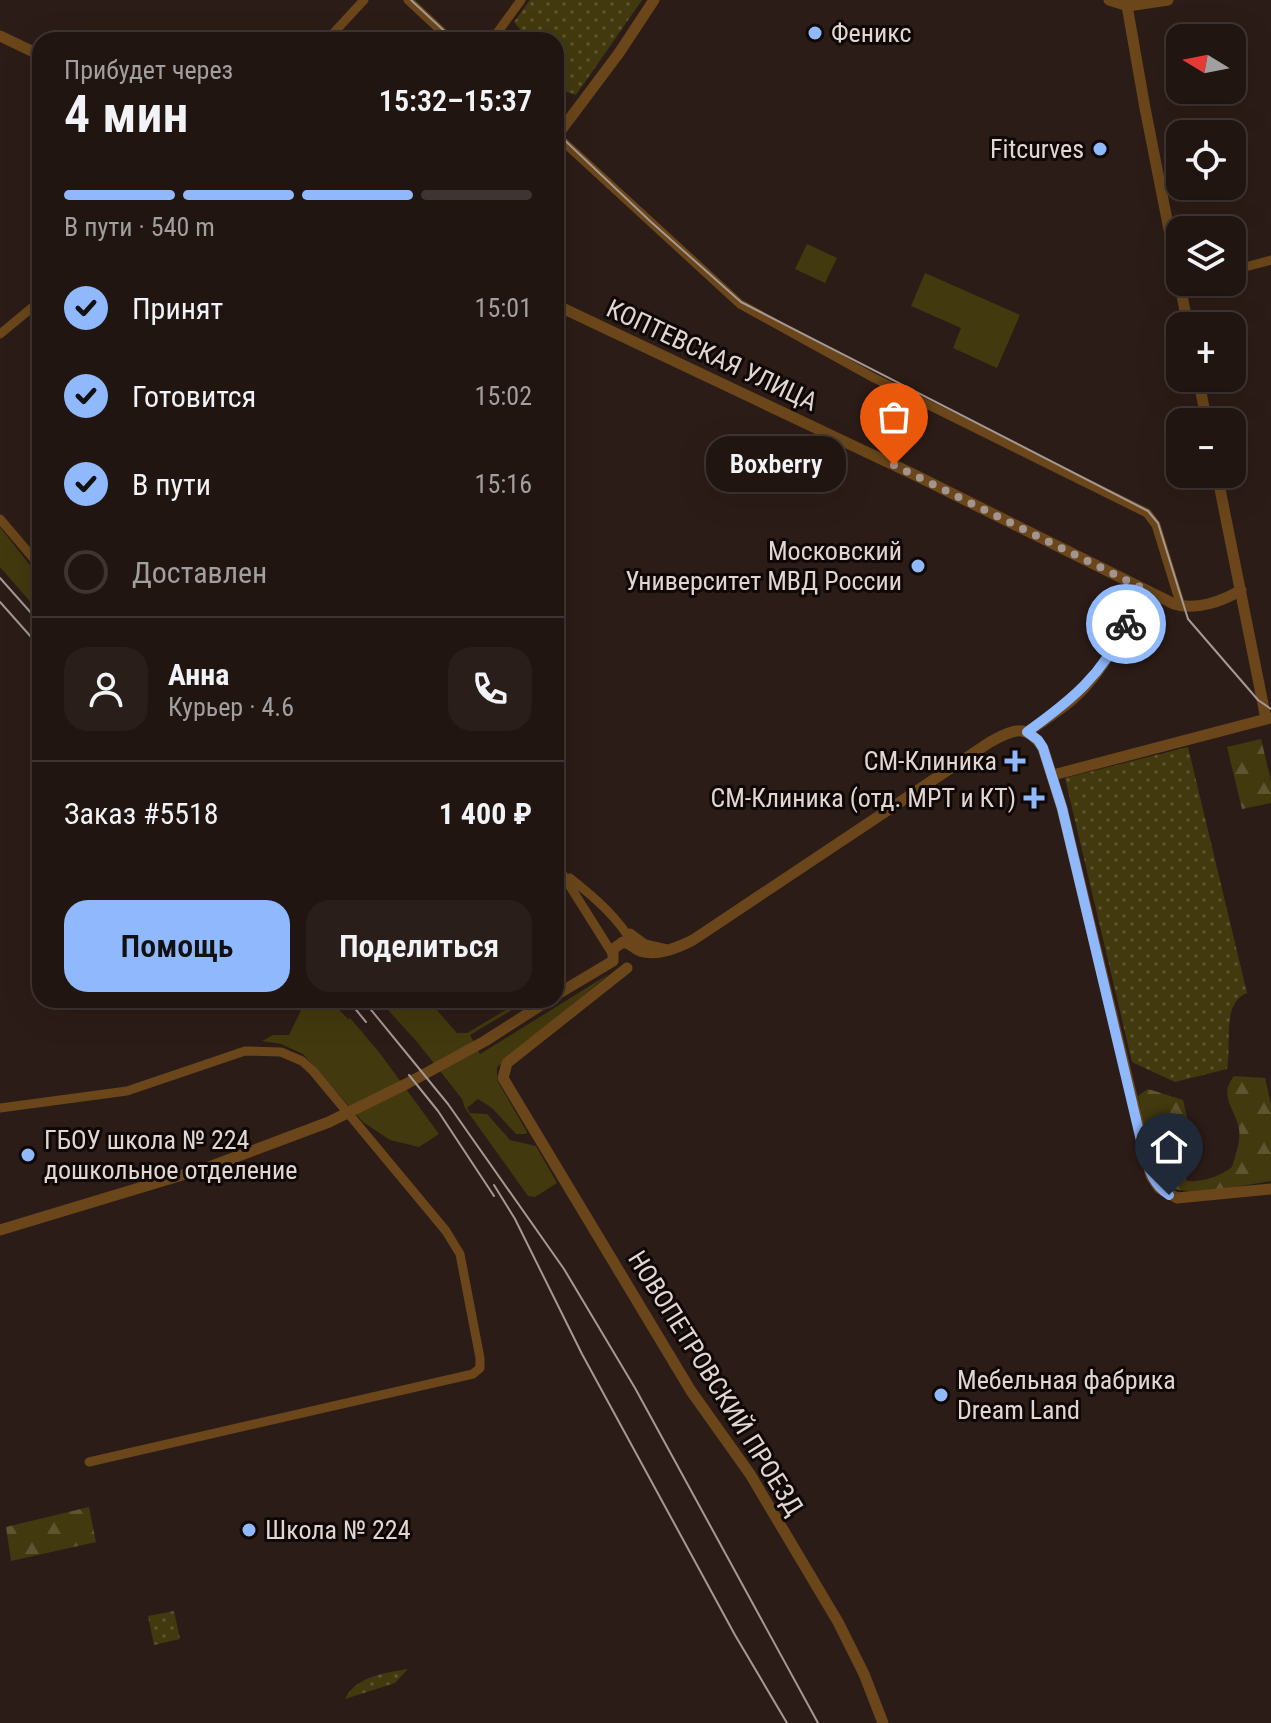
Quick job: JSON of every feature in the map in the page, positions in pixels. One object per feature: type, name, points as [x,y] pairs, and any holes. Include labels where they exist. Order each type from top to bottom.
[{"type":"street","points":[[334,32],[364,0]]},
{"type":"street","points":[[408,0],[442,32]]},
{"type":"street","points":[[498,32],[521,0]]},
{"type":"street","points":[[564,125],[619,53],[654,0]]},
{"type":"street","points":[[1109,0],[1127,3],[1168,0]]},
{"type":"street","points":[[1127,3],[1167,216]]},
{"type":"street","points":[[0,36],[32,51]]},
{"type":"street","points":[[564,143],[740,304],[874,378],[1147,513],[1156,525],[1181,606],[1201,605],[1241,590]]},
{"type":"street","points":[[1246,267],[1271,260]]},
{"type":"street","points":[[0,334],[32,308]]},
{"type":"street","name":"КОПТЕВСКАЯ УЛИЦА","points":[[564,309],[917,476],[1181,606]]},
{"type":"street","points":[[1053,775],[1269,718],[1220,488]]},
{"type":"street","points":[[0,519],[32,557]]},
{"type":"street","points":[[1027,732],[1072,700],[1086,686],[1122,633],[1142,588]]},
{"type":"street","points":[[564,873],[619,967],[633,956],[670,950],[711,929],[990,742],[1014,730],[1027,732],[1043,748],[1053,775],[1081,879],[1151,1176],[1159,1188],[1177,1198],[1271,1189]]},
{"type":"street","points":[[564,873],[645,944],[670,950]]},
{"type":"street","points":[[626,930],[633,956]]},
{"type":"street","points":[[564,990],[612,957],[616,946],[623,942],[633,956]]},
{"type":"street","name":"НОВОПЕТРОВСКИЙ ПРОЕЗД","points":[[633,956],[507,1063],[503,1078],[684,1380],[750,1474],[838,1622],[864,1674],[883,1723]]},
{"type":"street","points":[[0,1230],[212,1166],[329,1122],[485,1041],[537,1008]]},
{"type":"street","points":[[0,1108],[127,1091],[245,1051],[281,1052],[302,1061],[446,1231],[460,1254],[480,1358],[480,1368],[473,1374],[89,1462]]},
{"type":"green space","points":[[530,0],[642,0],[576,95],[564,91],[564,32],[522,32],[514,22]]},
{"type":"green space","points":[[807,244],[837,258],[825,283],[795,269]]},
{"type":"green space","points":[[925,273],[1020,315],[997,368],[953,348],[961,328],[911,306]]},
{"type":"green space","points":[[0,527],[32,568],[32,604],[0,567]]},
{"type":"green space","points":[[1261,739],[1271,781],[1271,803],[1242,809],[1227,747]]},
{"type":"green space","points":[[1188,747],[1247,993],[1239,998],[1231,1015],[1227,1069],[1175,1082],[1132,1062],[1065,778]]},
{"type":"green space","points":[[609,974],[497,1067],[497,1080],[526,1134],[516,1134],[492,1108],[478,1099],[467,1108],[470,1113],[487,1114],[510,1140],[536,1146],[557,1183],[535,1197],[528,1196],[465,1108],[462,1099],[386,1008],[435,1008],[457,1033],[467,1033],[509,1008],[515,1008],[470,1035],[480,1054],[554,1008],[564,1008],[564,1002]]},
{"type":"green space","points":[[302,1008],[338,1008],[379,1052],[439,1134],[419,1147],[390,1140],[363,1122],[303,1054],[281,1044],[262,1041],[273,1035],[289,1035]]},
{"type":"green space","points":[[1234,1076],[1265,1078],[1271,1104],[1271,1181],[1206,1191],[1166,1186],[1153,1168],[1138,1096],[1148,1089],[1183,1100],[1189,1126],[1180,1147],[1185,1158],[1182,1169],[1187,1181],[1205,1180],[1232,1167],[1236,1153],[1239,1129],[1227,1096],[1229,1083]]},
{"type":"green space","points":[[89,1507],[96,1542],[11,1561],[6,1527]]},
{"type":"green space","points":[[174,1611],[180,1639],[154,1645],[148,1616]]},
{"type":"green space","points":[[408,1669],[395,1683],[345,1699],[364,1680]]},
{"type":"tram line","points":[[411,0],[445,32]]},
{"type":"tram line","points":[[564,140],[741,302],[1148,511],[1158,523],[1188,619],[1258,700],[1271,709]]},
{"type":"railway","points":[[0,578],[32,614]]},
{"type":"railway","points":[[0,602],[32,638]]},
{"type":"railway","points":[[355,1008],[366,1022]]},
{"type":"railway","points":[[370,1008],[448,1104],[564,1269],[635,1388],[818,1723]]},
{"type":"railway","points":[[409,1075],[438,1111],[494,1196]]},
{"type":"railway","points":[[494,1185],[515,1219],[582,1354],[735,1635],[787,1723]]},
{"type":"way so far","points":[[894,465],[1142,588],[1126,624]]},
{"type":"place","name":"Феникс","points":[[815,33]]},
{"type":"place","name":"Fitcurves","points":[[1100,149]]},
{"type":"place","name":"Boxberry","points":[[894,465]]},
{"type":"place","name":"Московский Университет МВД России","points":[[918,566]]},
{"type":"place","name":"СМ-Клиника","points":[[1015,761]]},
{"type":"place","name":"СМ-Клиника (отд. МРТ и КТ)","points":[[1034,798]]},
{"type":"place","name":"ГБОУ школа № 224 дошкольное отделение","points":[[28,1155]]},
{"type":"place","name":"Мебельная фабрика Dream Land","points":[[941,1395]]},
{"type":"place","name":"Школа № 224","points":[[249,1530]]},
{"type":"route","points":[[1126,624],[1086,686],[1072,700],[1027,732],[1043,748],[1053,775],[1081,879],[1144,1153],[1151,1176],[1159,1188],[1169,1195]]}]
